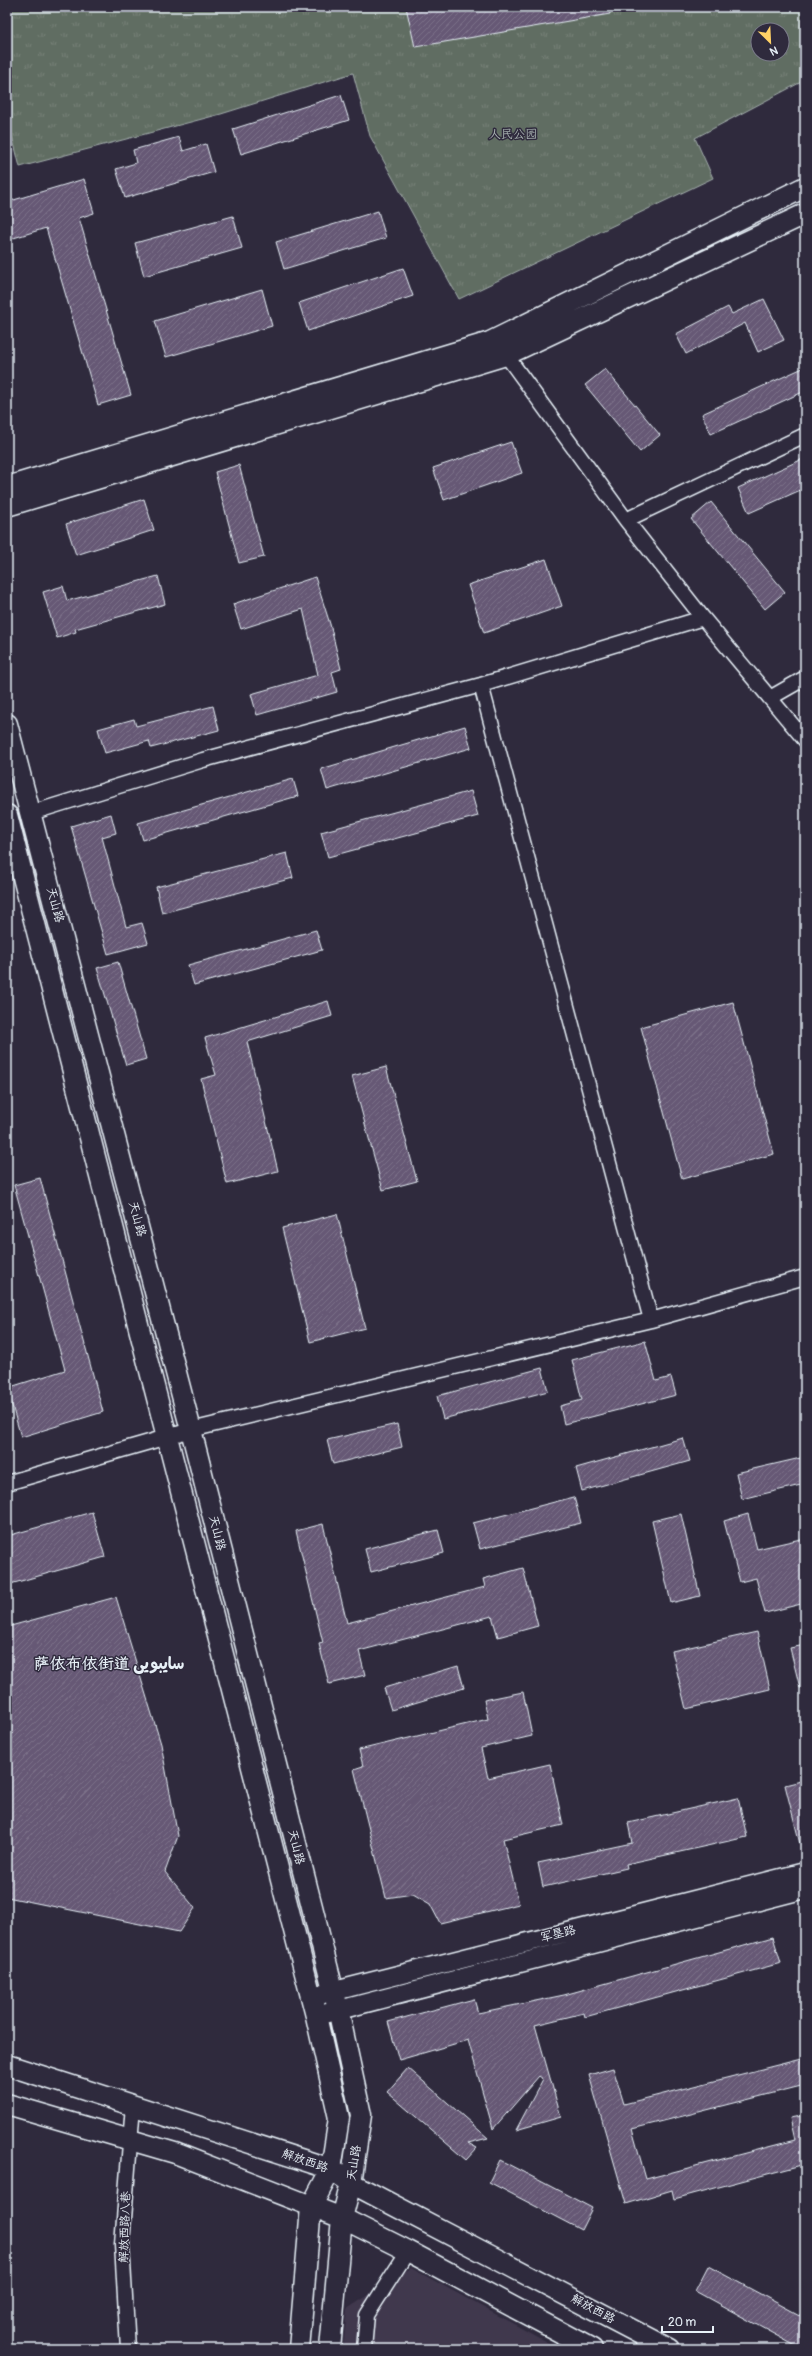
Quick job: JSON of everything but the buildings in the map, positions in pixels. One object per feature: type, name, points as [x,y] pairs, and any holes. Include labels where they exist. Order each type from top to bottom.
[{"type":"main road","points":[[7,487],[490,342],[805,187]]},
{"type":"main road","points":[[7,506],[506,355],[805,214]]},
{"type":"main road","name":"天山路","points":[[7,724],[191,1430],[335,2000],[361,2115],[351,2183],[342,2218],[330,2349]]},
{"type":"main road","name":"天山路","points":[[7,815],[313,2007],[339,2118],[331,2169],[311,2206],[299,2349]]},
{"type":"main road","name":"解放西路","points":[[7,2065],[331,2169],[351,2183],[669,2349]]},
{"type":"main road","points":[[7,2104],[175,2153],[342,2218],[408,2251],[592,2349]]},
{"type":"street","points":[[506,355],[626,520],[703,618],[805,740]]},
{"type":"street","points":[[626,520],[805,435]]},
{"type":"street","points":[[31,813],[203,760],[481,685],[703,618]]},
{"type":"street","points":[[770,698],[805,678]]},
{"type":"street","points":[[481,685],[651,1320]]},
{"type":"street","points":[[7,1483],[191,1430],[651,1320],[805,1277]]},
{"type":"street","name":"军垦路","points":[[313,2007],[805,1872]]},
{"type":"street","name":"军垦路","points":[[335,2000],[805,1889]]},
{"type":"street","name":"解放西路八巷","points":[[128,2349],[122,2244],[133,2105]]},
{"type":"street","points":[[364,2349],[367,2315],[408,2251]]},
{"type":"shaded area","points":[[411,2268],[559,2349],[343,2349],[347,2309]]},
{"type":"green space","name":"人民公园","points":[[7,7],[805,7],[805,80],[695,138],[713,178],[459,299],[370,136],[353,73],[221,114],[20,167],[7,116]]},
{"type":"district","name":"萨依布依街道 سايبويى","points":[[109,1664]]}]
